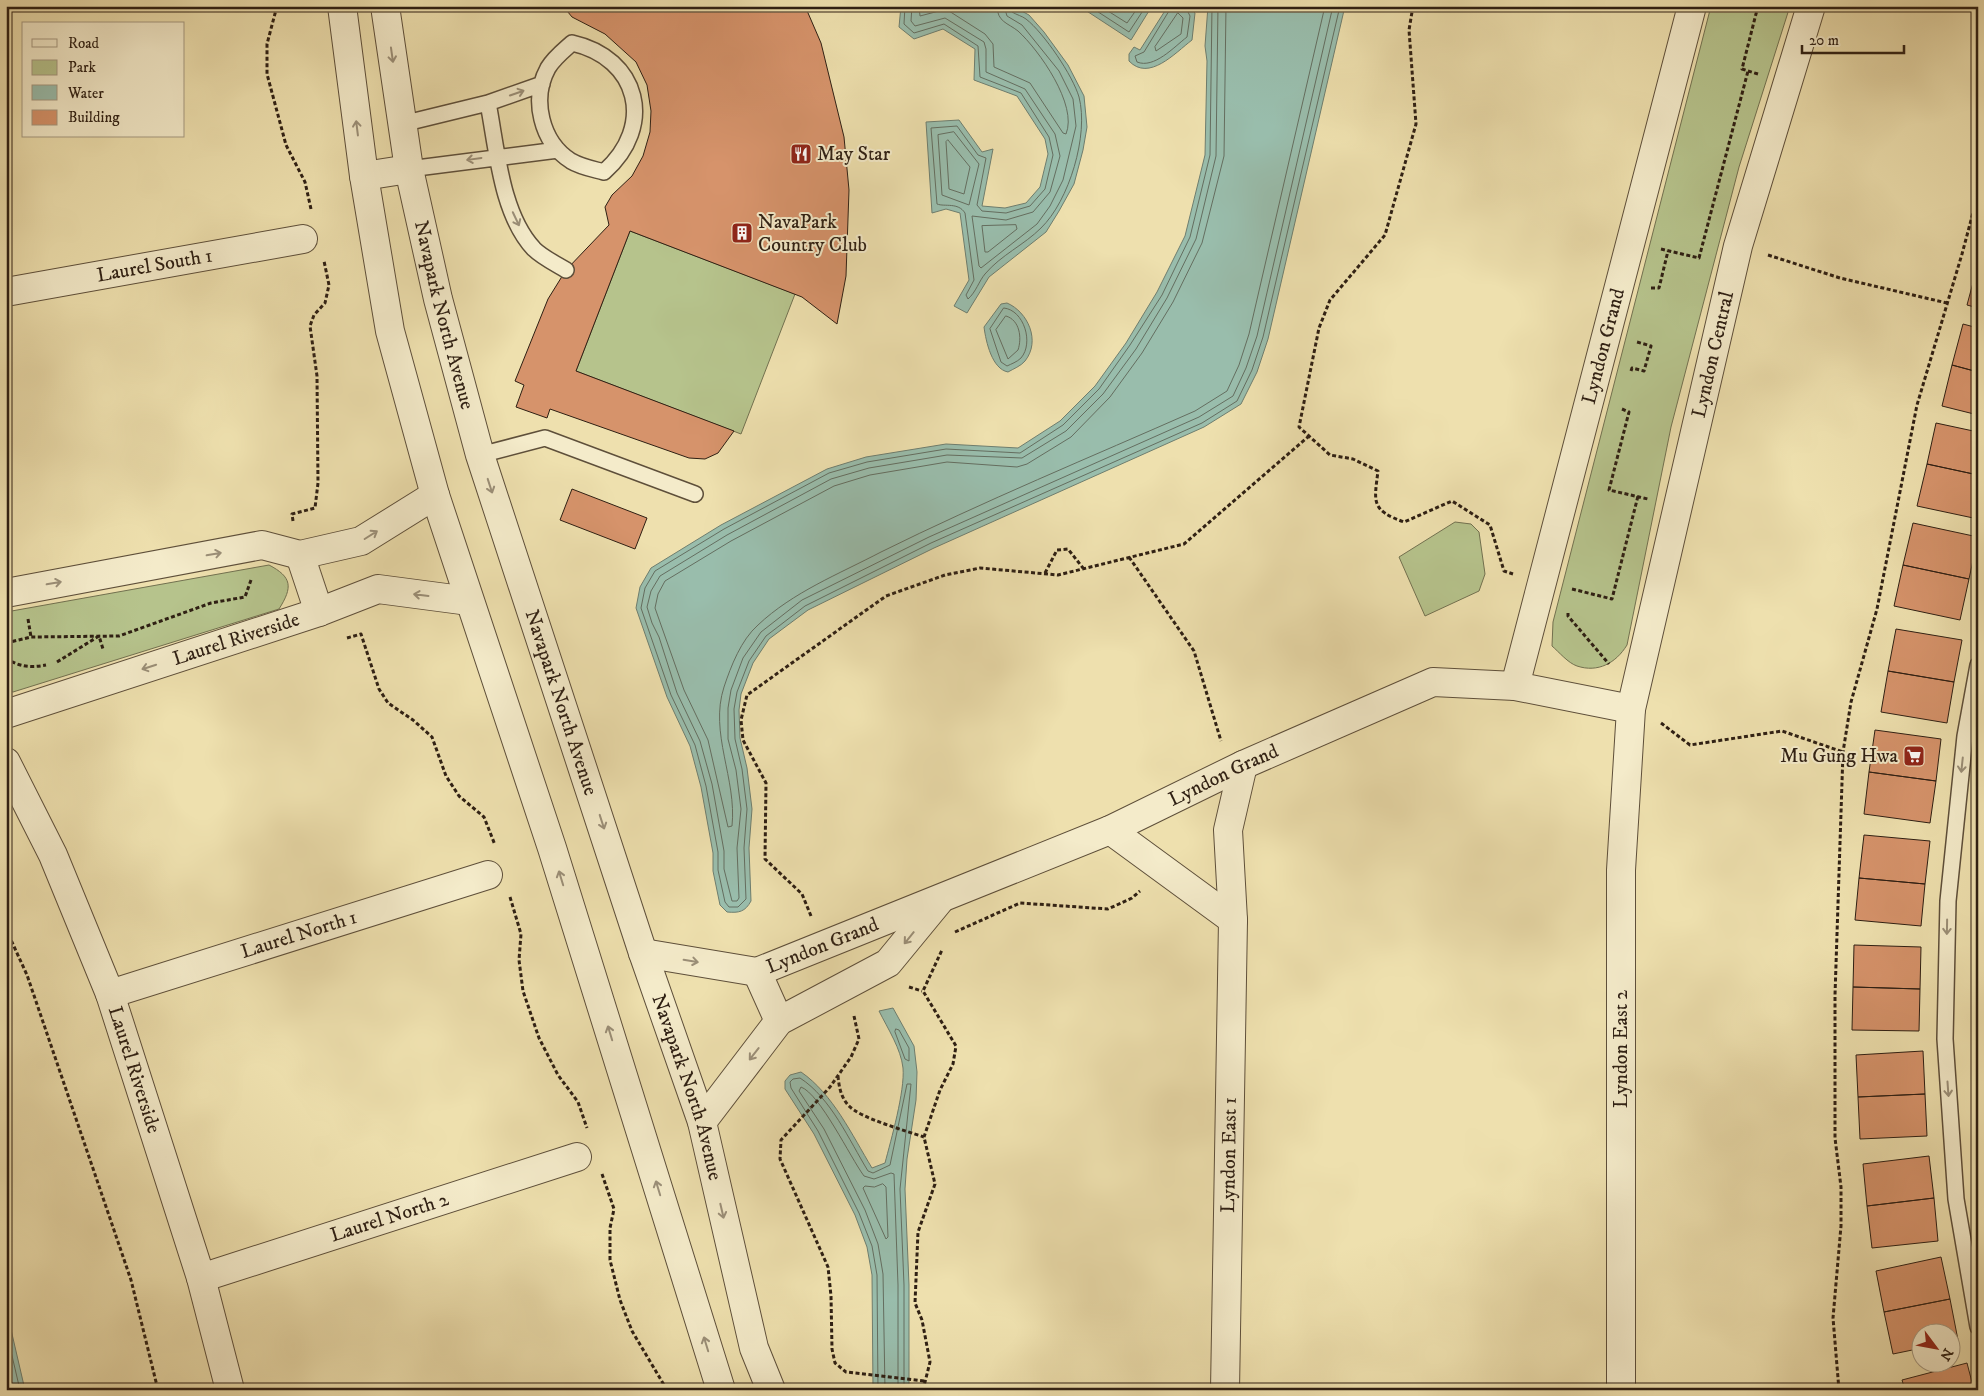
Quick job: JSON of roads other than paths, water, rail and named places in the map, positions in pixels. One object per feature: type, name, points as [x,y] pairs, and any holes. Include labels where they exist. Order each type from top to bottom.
[{"type":"street","points":[[342,6],[364,176],[390,330],[435,495],[552,848],[722,1390]]},
{"type":"street","name":"Navapark North Avenue","points":[[385,6],[410,169],[438,299],[480,455],[643,953],[702,1122],[754,1348],[771,1390]]},
{"type":"street","name":"Lyndon Grand","points":[[1515,686],[1692,6]]},
{"type":"street","name":"Lyndon Central","points":[[1632,701],[1738,246],[1811,6]]},
{"type":"street","points":[[364,176],[410,169]]},
{"type":"street","name":"Laurel South 1","points":[[6,292],[313,248]]},
{"type":"street","points":[[6,593],[262,545],[300,555],[362,541],[435,495]]},
{"type":"street","points":[[300,555],[319,612]]},
{"type":"street","name":"Laurel Riverside","points":[[6,714],[319,612],[378,589],[469,601]]},
{"type":"street","name":"Lyndon Grand","points":[[643,953],[756,972],[940,900],[1110,830],[1243,765],[1433,682],[1515,686],[1632,701]]},
{"type":"street","name":"Lyndon East 2","points":[[1621,1390],[1621,870],[1632,701]]},
{"type":"street","name":"Laurel Riverside","points":[[6,762],[53,855],[110,994],[201,1278],[230,1390]]},
{"type":"street","name":"Lyndon East 1","points":[[1225,1390],[1234,920],[1228,830],[1243,765]]},
{"type":"street","points":[[1110,830],[1234,920]]},
{"type":"street","name":"Laurel North 1","points":[[110,994],[498,882]]},
{"type":"street","name":"Lyndon Grand","points":[[702,1122],[779,1021],[888,963],[940,900]]},
{"type":"street","points":[[756,972],[779,1021]]},
{"type":"street","name":"Laurel North 2","points":[[201,1278],[583,1146]]},
{"type":"lane","points":[[572,43],[600,52],[613,61],[630,86],[634,101],[635,117],[626,148],[604,172],[587,168],[571,161],[558,150],[547,135],[541,119],[542,84],[548,68],[558,54],[572,43]]},
{"type":"lane","points":[[402,124],[488,103],[542,84]]},
{"type":"lane","points":[[488,103],[504,191],[518,225],[534,249],[566,270]]},
{"type":"lane","points":[[410,169],[499,156],[558,150]]},
{"type":"lane","points":[[480,455],[545,438],[694,494]]},
{"type":"lane","points":[[1978,665],[1965,736],[1948,901],[1945,1039],[1956,1199],[1978,1327]]},
{"type":"water","points":[[901,6],[1012,6],[1029,15],[1044,32],[1068,65],[1084,96],[1087,127],[1074,184],[1046,232],[989,277],[967,313],[954,306],[969,280],[960,213],[946,209],[932,213],[926,122],[959,120],[982,152],[993,149],[982,206],[1005,208],[1026,203],[1040,187],[1048,154],[1045,139],[1017,96],[974,80],[975,49],[943,29],[914,39],[899,27]]},
{"type":"water","points":[[1079,6],[1152,6],[1131,40]]},
{"type":"water","points":[[1168,6],[1188,6],[1195,13],[1192,40],[1162,63],[1153,67],[1137,67],[1129,61],[1129,54],[1134,47],[1140,50]]},
{"type":"water","points":[[1208,6],[1345,6],[1268,339],[1257,372],[1241,404],[1204,427],[934,548],[808,610],[769,639],[753,663],[741,694],[739,710],[740,738],[747,768],[752,809],[749,848],[751,901],[741,911],[727,912],[720,905],[713,871],[713,853],[701,787],[690,746],[667,697],[636,608],[640,587],[651,568],[721,525],[827,469],[866,457],[946,444],[1018,448],[1060,421],[1095,386],[1126,343],[1157,292],[1185,236],[1205,155],[1207,61],[1205,46]]},
{"type":"water","points":[[1007,303],[1021,313],[1030,328],[1032,336],[1030,353],[1025,361],[1008,372],[1002,370],[994,360],[988,347],[984,327],[1001,304]]},
{"type":"water","points":[[893,1008],[914,1046],[917,1072],[916,1100],[907,1159],[905,1189],[909,1285],[909,1390],[873,1390],[872,1275],[867,1247],[855,1215],[814,1134],[785,1089],[785,1081],[790,1075],[801,1072],[812,1081],[841,1116],[872,1168],[885,1163],[900,1102],[903,1068],[897,1046],[879,1011]]},
{"type":"water","points":[[6,1308],[25,1390],[6,1390]]},
{"type":"place","name":"May Star","points":[[801,154]]},
{"type":"place","name":"NavaPark Country Club","points":[[742,233]]},
{"type":"place","name":"Mu Gung Hwa","points":[[1914,756]]}]
